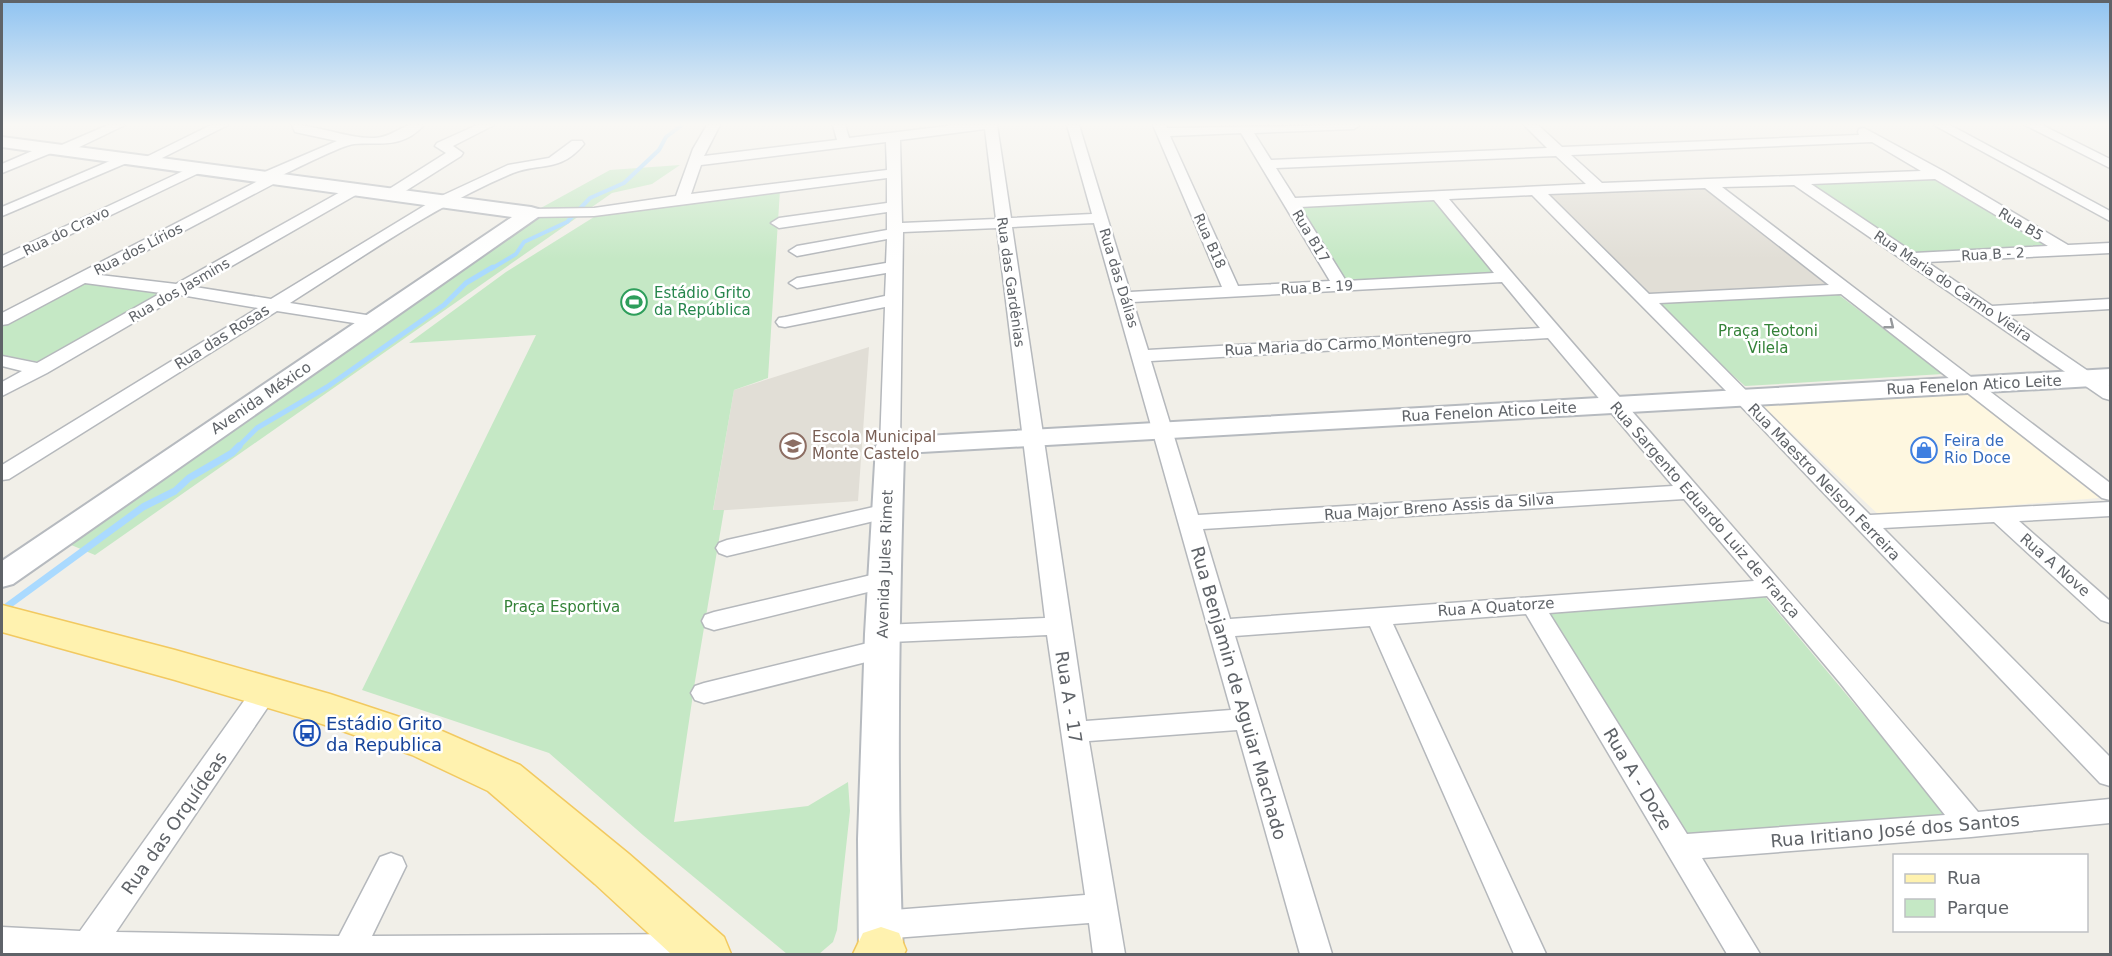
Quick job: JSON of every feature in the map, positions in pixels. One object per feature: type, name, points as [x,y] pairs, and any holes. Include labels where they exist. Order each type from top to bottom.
[{"type":"main road","points":[[9,622],[265,691],[427,744],[504,778],[612,868],[700,952]]},
{"type":"street","points":[[2,212],[100,170]]},
{"type":"street","name":"Rua do Cravo","points":[[2,262],[195,170]]},
{"type":"street","points":[[201,170],[442,201],[526,216],[594,212],[895,173]]},
{"type":"street","name":"Rua dos Lírios","points":[[2,320],[288,170]]},
{"type":"street","points":[[391,194],[430,170]]},
{"type":"street","name":"Rua das Rosas","points":[[2,474],[442,201],[510,170]]},
{"type":"street","points":[[682,200],[694,170]]},
{"type":"street","name":"Avenida Jules Rimet","points":[[880,946],[878,840],[882,642],[890,446],[895,170]]},
{"type":"street","name":"Rua das Gardênias","points":[[995,170],[1033,438]]},
{"type":"street","name":"Rua das Dálias","points":[[1086,170],[1164,431]]},
{"type":"street","name":"Rua B18","points":[[1178,170],[1232,291]]},
{"type":"street","name":"Rua B17","points":[[1270,170],[1341,286]]},
{"type":"street","points":[[1579,170],[1599,188]]},
{"type":"street","name":"Rua B5","points":[[1931,170],[2065,250]]},
{"type":"street","points":[[2022,170],[2110,218]]},
{"type":"street","points":[[1291,203],[1940,175]]},
{"type":"street","name":"Rua Maria do Carmo Vieira","points":[[1796,180],[1990,311],[2099,378],[2110,394]]},
{"type":"street","points":[[1709,184],[2110,493]]},
{"type":"street","name":"Rua dos Jasmins","points":[[2,390],[356,189]]},
{"type":"street","name":"Rua Maestro Nelson Ferreira","points":[[1536,191],[1743,397],[2110,775]]},
{"type":"street","name":"Rua Sargento Eduardo Luiz de França","points":[[1438,196],[1614,405],[1850,677],[1971,825]]},
{"type":"street","points":[[779,223],[895,206]]},
{"type":"street","name":"Avenida México","points":[[2,576],[526,216]]},
{"type":"street","points":[[797,251],[895,231],[1003,222],[1101,218]]},
{"type":"street","name":"Rua B - 2","points":[[1912,258],[2110,248]]},
{"type":"street","points":[[797,283],[893,267]]},
{"type":"street","name":"Rua B - 19","points":[[1125,297],[1508,277]]},
{"type":"street","points":[[82,278],[181,290],[373,321]]},
{"type":"street","points":[[1644,299],[1844,289]]},
{"type":"street","points":[[785,322],[892,300]]},
{"type":"street","points":[[1990,311],[2110,304]]},
{"type":"street","name":"Rua Maria do Carmo Montenegro","points":[[1142,356],[1554,332]]},
{"type":"street","points":[[2,361],[40,369]]},
{"type":"street","name":"Rua Fenelon Atico Leite","points":[[890,446],[2099,378]]},
{"type":"street","name":"Rua Benjamin de Aguiar Machado","points":[[1164,431],[1316,954]]},
{"type":"street","name":"Rua A - 17","points":[[1033,438],[1058,626],[1100,908],[1109,954]]},
{"type":"street","name":"Rua Major Breno Assis da Silva","points":[[1189,523],[1689,492]]},
{"type":"street","points":[[1863,522],[2110,509]]},
{"type":"street","points":[[727,548],[887,511]]},
{"type":"street","name":"Rua A Nove","points":[[2000,516],[2110,614]]},
{"type":"street","points":[[714,621],[884,580]]},
{"type":"street","name":"Rua A Quatorze","points":[[1222,628],[1771,588]]},
{"type":"street","name":"Rua A - Doze","points":[[1532,604],[1743,954]]},
{"type":"street","points":[[1378,617],[1530,954]]},
{"type":"street","points":[[704,693],[882,642],[1058,626]]},
{"type":"street","name":"Rua das Orquídeas","points":[[85,951],[265,691]]},
{"type":"street","points":[[1074,732],[1246,719]]},
{"type":"street","name":"Rua Iritiano José dos Santos","points":[[1679,847],[1971,825],[2110,811]]},
{"type":"street","points":[[347,952],[391,866]]},
{"type":"street","points":[[880,946],[1100,908]]},
{"type":"street","points":[[2,942],[85,951],[700,952]]},
{"type":"shaded area","points":[[1704,188],[1828,285],[1648,294],[1548,195]]},
{"type":"shaded area","name":"Escola Municipal Monte Castelo","points":[[869,347],[858,501],[713,511],[734,390]]},
{"type":"shaded area","name":"Feira de Rio Doce","points":[[1965,391],[2099,498],[1880,516],[1759,402]]},
{"type":"green space","points":[[610,170],[673,170],[652,184],[612,193],[95,555],[57,539],[539,209]]},
{"type":"green space","points":[[1933,176],[2055,246],[1913,254],[1802,181]]},
{"type":"green space","name":"Praça Esportiva","points":[[780,190],[768,378],[734,390],[713,510],[724,510],[674,822],[808,806],[848,782],[850,811],[837,930],[833,942],[819,954],[787,954],[643,835],[549,753],[362,690],[536,335],[409,343],[506,272],[594,217]]},
{"type":"green space","points":[[1434,198],[1498,274],[1343,281],[1296,203]]},
{"type":"green space","points":[[100,275],[180,289],[45,363],[2,355],[2,325]]},
{"type":"green space","name":"Praça Teotoni Vilela","points":[[1835,292],[1943,374],[1745,386],[1650,302]]},
{"type":"green space","points":[[1761,592],[1947,815],[1680,835],[1539,607]]},
{"type":"waterway","points":[[491,269],[516,254],[524,242],[567,222],[590,198],[624,183],[638,170]]},
{"type":"waterway","points":[[2,610],[143,507],[175,491],[189,478],[232,453],[257,428],[327,387],[444,305],[466,283],[493,267]]},
{"type":"place","name":"Estádio Grito da República","points":[[634,302]]},
{"type":"place","name":"Escola Municipal Monte Castelo","points":[[793,446]]},
{"type":"place","name":"Feira de Rio Doce","points":[[1924,450]]},
{"type":"place","name":"Estádio Grito da Republica","points":[[307,733]]}]
